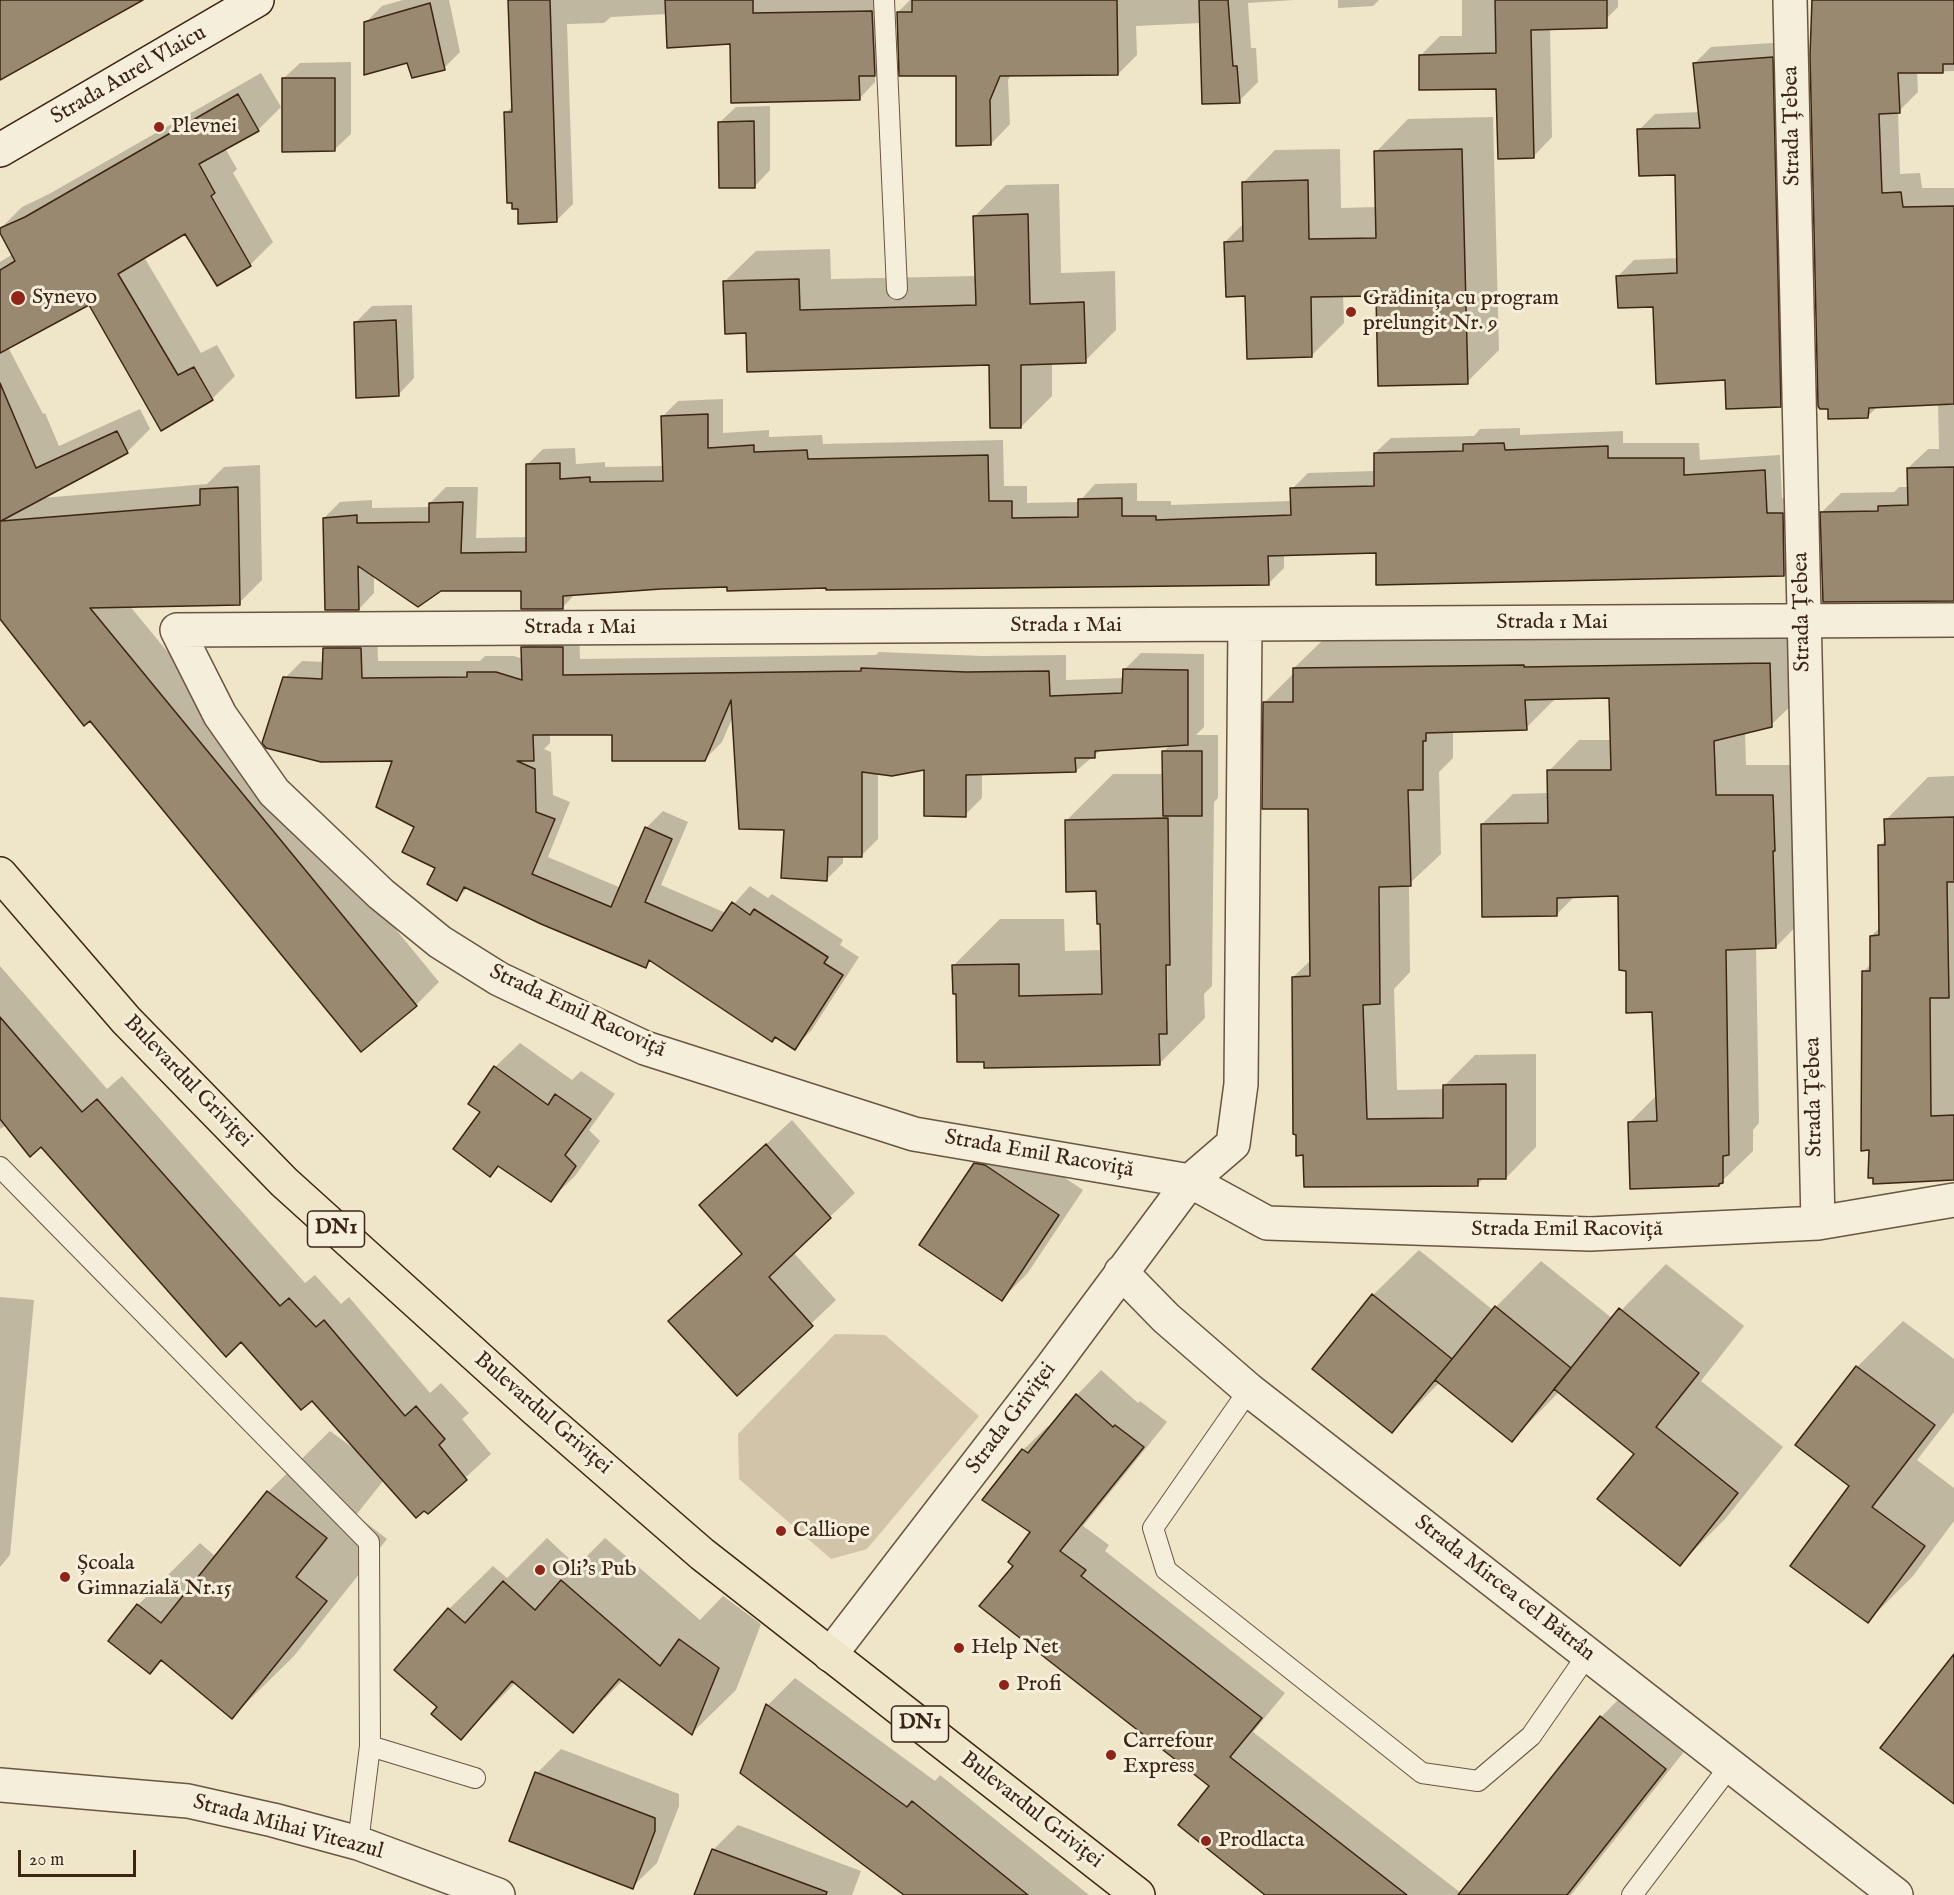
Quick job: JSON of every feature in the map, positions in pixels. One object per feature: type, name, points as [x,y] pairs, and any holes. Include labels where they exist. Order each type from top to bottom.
[{"type":"main road","name":"Bulevardul Griviței","points":[[0,874],[126,1020],[284,1182],[535,1409],[702,1554],[1138,1895]]},
{"type":"street","name":"Strada Aurel Vlaicu","points":[[0,150],[116,85],[257,0]]},
{"type":"street","name":"Strada Țebea","points":[[1790,0],[1818,1223]]},
{"type":"street","name":"Strada 1 Mai","points":[[177,630],[1954,620]]},
{"type":"street","points":[[1190,1181],[1233,1144],[1241,1084],[1245,625]]},
{"type":"street","name":"Strada Emil Racoviță","points":[[177,630],[220,714],[274,792],[389,901],[440,942],[499,979],[645,1048],[914,1134],[1190,1181],[1267,1223],[1590,1234],[1818,1223],[1954,1200]]},
{"type":"street","name":"Strada Griviței","points":[[830,1655],[1051,1368],[1190,1181]]},
{"type":"street","name":"Strada Mircea cel Bătrân","points":[[1121,1272],[1166,1318],[1249,1390],[1896,1895]]},
{"type":"street","name":"Strada Mihai Viteazul","points":[[0,1785],[188,1801],[273,1820],[358,1843],[498,1895]]},
{"type":"lane","points":[[884,0],[897,289]]},
{"type":"lane","points":[[0,1167],[369,1542],[370,1746],[358,1843]]},
{"type":"lane","points":[[1249,1390],[1153,1527],[1166,1570],[1422,1773],[1478,1781],[1531,1736],[1588,1654]]},
{"type":"lane","points":[[370,1746],[475,1778]]},
{"type":"lane","points":[[1632,1895],[1730,1766]]},
{"type":"shaded area","points":[[835,1334],[885,1335],[979,1416],[867,1549],[831,1559],[739,1479],[738,1434]]},
{"type":"building","points":[[0,0],[143,0],[0,80]]},
{"type":"building","points":[[508,0],[550,0],[557,222],[518,224],[518,209],[512,209],[512,203],[507,203],[504,112],[512,112]]},
{"type":"building","points":[[665,0],[753,0],[753,13],[872,11],[875,76],[859,76],[860,100],[731,103],[730,44],[667,48]]},
{"type":"building","points":[[912,0],[1117,0],[1118,75],[1000,76],[990,100],[991,145],[956,146],[956,76],[899,76],[897,12],[912,12]]},
{"type":"building","points":[[1199,0],[1228,0],[1233,66],[1237,66],[1240,103],[1202,104]]},
{"type":"building","points":[[1495,0],[1607,0],[1607,28],[1531,30],[1534,158],[1498,159],[1496,89],[1419,90],[1419,55],[1496,53]]},
{"type":"building","points":[[1812,0],[1954,0],[1954,64],[1943,64],[1943,73],[1898,73],[1900,113],[1879,114],[1882,193],[1901,192],[1903,207],[1954,206],[1954,404],[1869,408],[1868,418],[1828,419],[1828,409],[1820,409],[1818,406],[1810,55]]},
{"type":"building","points":[[430,3],[445,70],[412,78],[407,63],[364,75],[364,22]]},
{"type":"building","points":[[1773,57],[1781,407],[1726,409],[1725,380],[1656,384],[1653,307],[1618,308],[1616,276],[1677,273],[1675,175],[1639,176],[1637,129],[1700,128],[1693,63]]},
{"type":"building","points":[[282,78],[335,78],[335,151],[282,152]]},
{"type":"building","points":[[238,94],[259,131],[199,164],[215,193],[211,196],[251,266],[217,286],[185,234],[118,274],[178,375],[194,367],[213,400],[161,431],[89,305],[0,353],[0,270],[15,261],[0,233],[0,228],[25,217]]},
{"type":"building","points":[[754,121],[755,188],[719,188],[718,122]]},
{"type":"building","points":[[1462,149],[1468,384],[1378,386],[1376,296],[1311,297],[1312,357],[1247,359],[1245,296],[1226,297],[1224,242],[1243,241],[1242,182],[1308,180],[1309,239],[1376,238],[1374,151]]},
{"type":"building","points":[[1028,214],[1030,304],[1084,302],[1086,363],[1021,365],[1021,428],[990,428],[989,365],[747,372],[746,333],[725,334],[723,281],[799,279],[800,310],[976,305],[973,216]]},
{"type":"building","points":[[396,320],[399,396],[356,398],[354,322]]},
{"type":"building","points":[[0,383],[36,468],[117,431],[128,453],[1,521],[200,505],[200,489],[238,487],[240,605],[90,608],[417,1006],[361,1052],[90,721],[84,726],[0,619]]},
{"type":"building","points":[[708,414],[708,448],[754,445],[754,452],[807,450],[808,459],[988,455],[989,501],[1012,501],[1012,518],[1078,517],[1078,499],[1122,498],[1122,516],[1156,516],[1156,520],[1291,515],[1290,488],[1374,486],[1374,453],[1463,451],[1463,444],[1504,443],[1505,450],[1608,446],[1608,458],[1684,458],[1684,475],[1765,470],[1767,513],[1783,513],[1784,576],[1376,585],[1376,553],[1268,556],[1269,585],[826,590],[826,588],[727,591],[727,587],[661,589],[563,596],[563,609],[521,609],[521,591],[441,591],[418,607],[358,566],[359,610],[325,610],[323,518],[357,515],[357,523],[429,522],[429,503],[463,502],[461,553],[526,552],[526,464],[560,463],[560,479],[590,477],[590,482],[663,481],[661,416]]},
{"type":"building","points":[[1954,467],[1954,601],[1823,602],[1820,512],[1878,511],[1878,506],[1908,505],[1907,468]]},
{"type":"building","points":[[521,647],[563,647],[563,675],[861,671],[861,668],[966,672],[1049,671],[1050,696],[1122,693],[1123,669],[1188,670],[1188,745],[1095,751],[1095,758],[1075,758],[1076,772],[966,775],[966,817],[924,816],[924,770],[892,776],[862,772],[862,857],[828,857],[827,881],[781,878],[784,830],[739,829],[731,700],[705,761],[612,761],[612,735],[533,735],[534,761],[517,761],[535,769],[536,812],[555,819],[532,874],[611,907],[645,827],[672,839],[645,902],[712,931],[732,902],[750,915],[754,909],[828,957],[824,963],[843,975],[795,1050],[775,1037],[772,1042],[649,960],[646,968],[541,924],[464,887],[457,901],[427,884],[435,868],[402,852],[414,827],[376,807],[392,761],[321,762],[266,748],[262,743],[283,677],[322,679],[323,648],[361,648],[362,678],[467,677],[467,672],[496,672],[522,680]]},
{"type":"building","points":[[1770,663],[1772,727],[1714,741],[1716,795],[1773,795],[1775,851],[1773,851],[1776,948],[1726,950],[1729,1155],[1723,1156],[1723,1183],[1719,1186],[1630,1189],[1628,1122],[1657,1121],[1652,1012],[1626,1013],[1626,971],[1619,970],[1618,896],[1557,898],[1557,916],[1482,917],[1481,824],[1548,823],[1547,770],[1611,770],[1609,698],[1525,700],[1527,730],[1426,733],[1426,741],[1423,741],[1423,790],[1408,790],[1411,886],[1379,887],[1380,1004],[1363,1005],[1367,1119],[1443,1118],[1443,1085],[1506,1084],[1506,1179],[1478,1179],[1478,1186],[1304,1187],[1303,1155],[1296,1156],[1296,1135],[1293,1134],[1292,977],[1310,976],[1308,809],[1262,809],[1263,702],[1293,702],[1293,668]]},
{"type":"building","points":[[1162,751],[1202,751],[1202,816],[1163,816]]},
{"type":"building","points":[[1954,817],[1954,882],[1947,882],[1949,998],[1930,998],[1931,1116],[1954,1115],[1954,1180],[1873,1184],[1873,1178],[1868,1178],[1869,1150],[1861,1151],[1862,971],[1870,971],[1870,936],[1879,935],[1878,845],[1885,845],[1884,819]]},
{"type":"building","points":[[1168,818],[1170,965],[1166,965],[1167,1034],[1159,1034],[1160,1065],[984,1068],[984,1062],[957,1062],[956,994],[953,994],[952,965],[1019,964],[1019,996],[1102,994],[1100,924],[1097,924],[1096,891],[1066,892],[1065,820]]},
{"type":"building","points":[[0,1017],[82,1112],[97,1099],[280,1306],[289,1298],[316,1327],[324,1320],[405,1416],[416,1406],[445,1439],[439,1445],[467,1480],[428,1514],[424,1511],[416,1518],[312,1401],[301,1410],[241,1342],[226,1357],[41,1147],[30,1157],[0,1119]]},
{"type":"building","points":[[494,1066],[548,1105],[555,1094],[591,1119],[565,1155],[576,1166],[551,1202],[498,1166],[490,1177],[453,1149],[480,1112],[468,1104]]},
{"type":"building","points":[[766,1144],[831,1218],[769,1277],[813,1326],[737,1396],[668,1321],[742,1254],[699,1205]]},
{"type":"building","points":[[974,1163],[985,1165],[1059,1215],[1002,1301],[919,1245]]},
{"type":"building","points":[[1372,1294],[1452,1359],[1392,1433],[1312,1369]]},
{"type":"building","points":[[1495,1306],[1571,1368],[1512,1442],[1435,1380]]},
{"type":"building","points":[[1619,1308],[1699,1373],[1656,1427],[1738,1493],[1680,1566],[1597,1499],[1634,1454],[1554,1389]]},
{"type":"building","points":[[1856,1366],[1935,1425],[1872,1507],[1925,1546],[1868,1623],[1790,1566],[1849,1486],[1795,1445]]},
{"type":"building","points":[[1076,1394],[1113,1427],[1115,1425],[1144,1447],[1060,1551],[1086,1570],[1081,1576],[1262,1718],[1230,1757],[1407,1895],[1265,1895],[1178,1825],[1209,1786],[979,1606],[1013,1566],[1008,1562],[1030,1532],[982,1500],[1022,1449],[1028,1453]]},
{"type":"building","points":[[267,1491],[327,1538],[296,1577],[327,1601],[232,1719],[161,1660],[150,1674],[108,1641],[137,1604],[161,1623]]},
{"type":"building","points":[[561,1580],[660,1666],[679,1639],[719,1668],[692,1735],[619,1679],[573,1733],[512,1681],[461,1740],[431,1714],[437,1707],[394,1670],[448,1608],[465,1623],[503,1581],[535,1610]]},
{"type":"building","points":[[1954,1654],[1954,1804],[1880,1748]]},
{"type":"building","points":[[766,1704],[907,1807],[912,1801],[1028,1895],[904,1895],[740,1773]]},
{"type":"building","points":[[1600,1716],[1666,1769],[1567,1895],[1458,1895]]},
{"type":"building","points":[[535,1772],[655,1818],[655,1831],[633,1889],[509,1841]]},
{"type":"building","points":[[712,1849],[827,1892],[826,1895],[694,1895]]},
{"type":"place","name":"Plevnei","points":[[159,127]]},
{"type":"place","name":"Synevo","points":[[18,298]]},
{"type":"place","name":"Grădinița cu program prelungit Nr. 9","points":[[1351,312]]},
{"type":"place","name":"Calliope","points":[[781,1531]]},
{"type":"place","name":"Oli's Pub","points":[[540,1570]]},
{"type":"place","name":"Școala Gimnazială Nr.15","points":[[65,1577]]},
{"type":"place","name":"Help Net","points":[[959,1648]]},
{"type":"place","name":"Profi","points":[[1004,1685]]},
{"type":"place","name":"Carrefour Express","points":[[1111,1755]]},
{"type":"place","name":"Prodlacta","points":[[1206,1841]]}]
